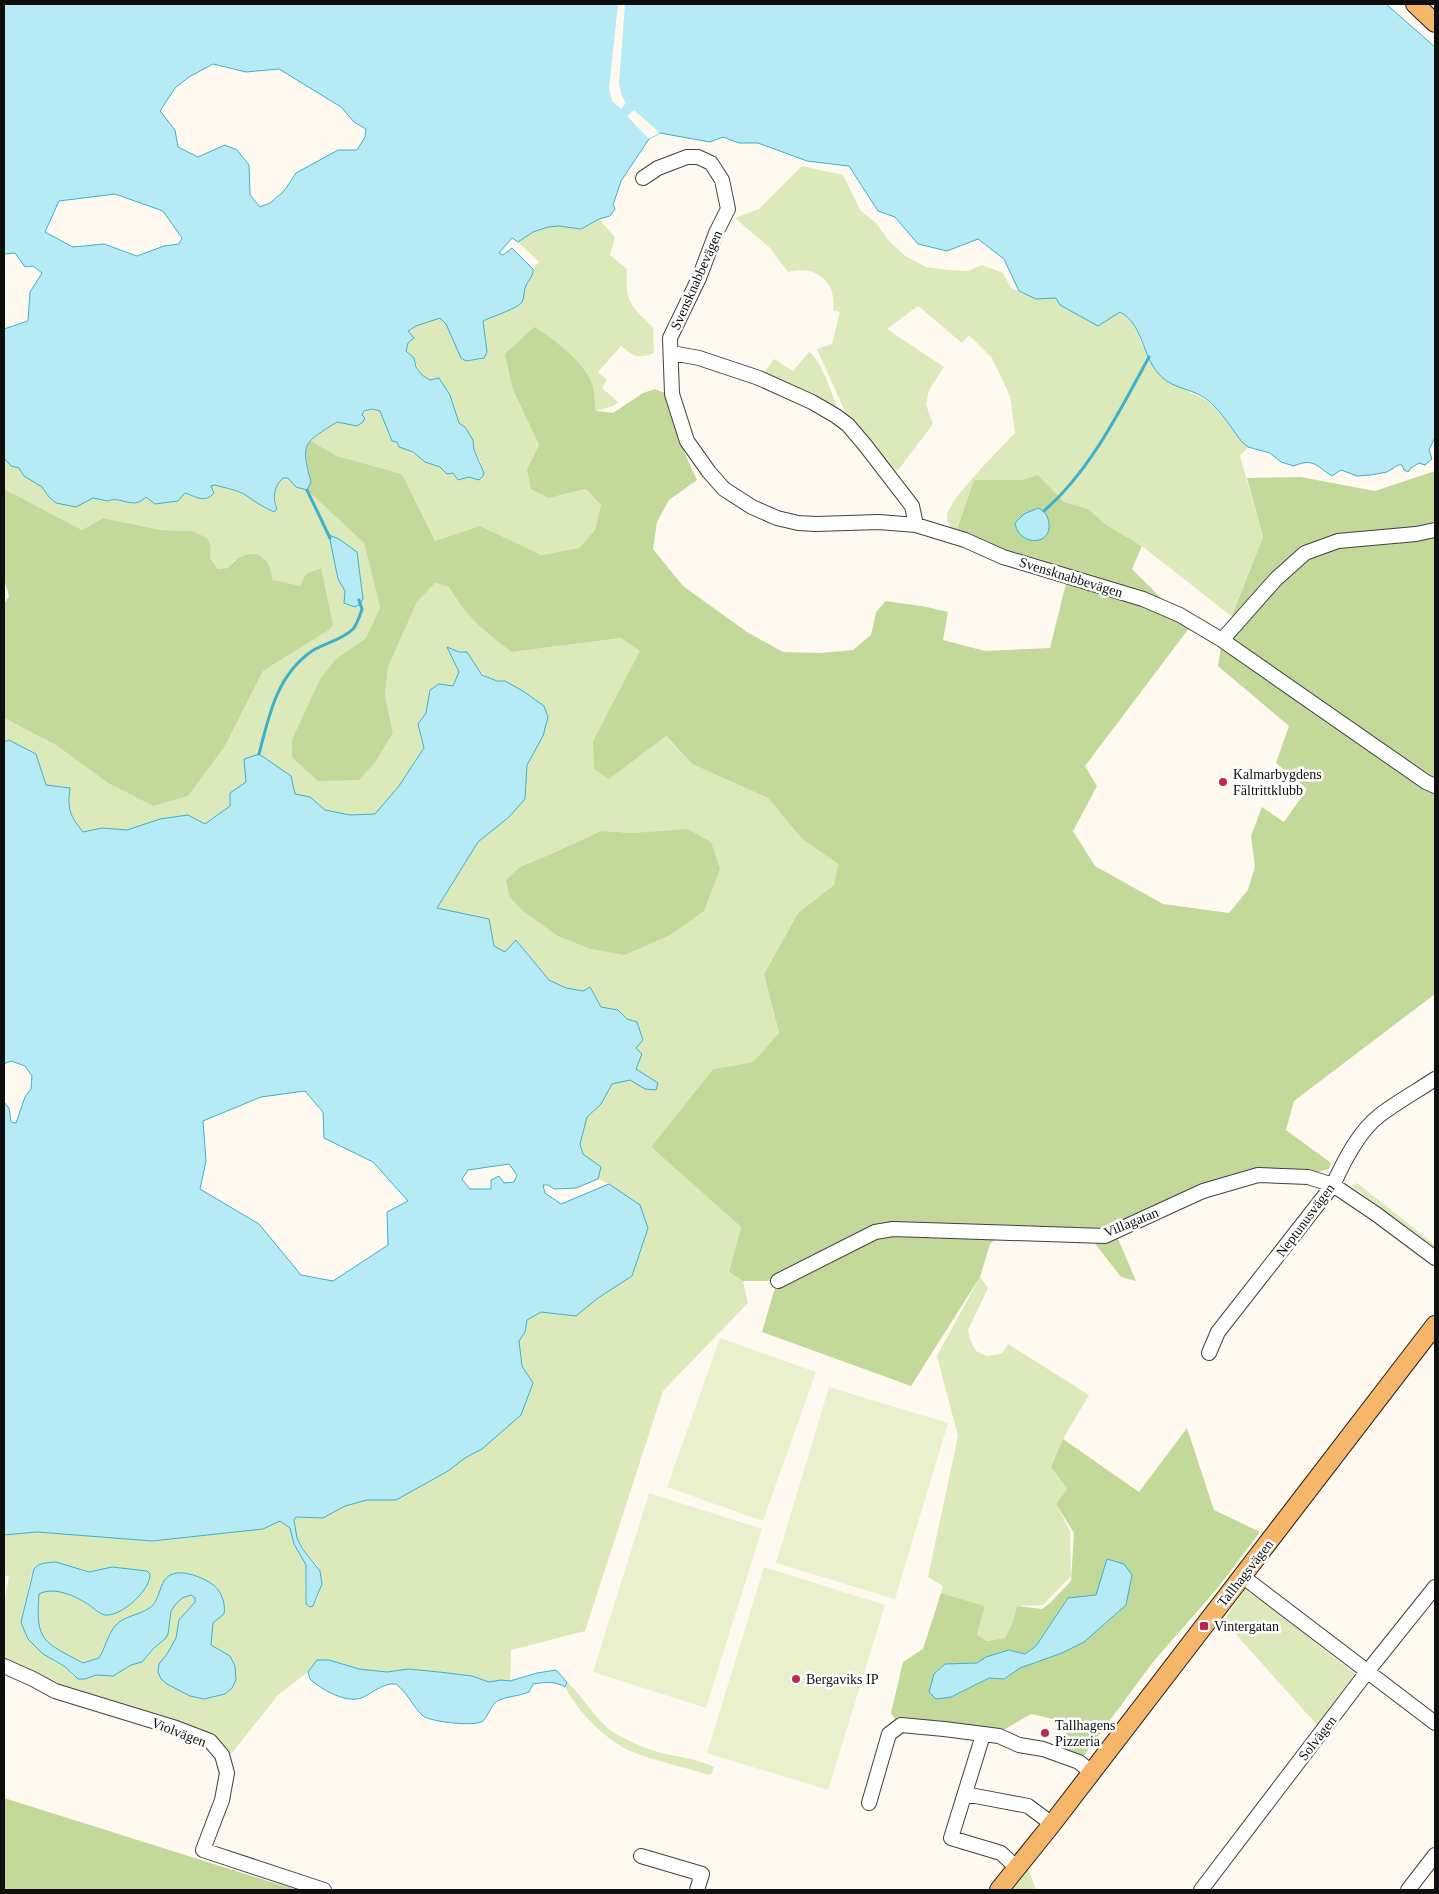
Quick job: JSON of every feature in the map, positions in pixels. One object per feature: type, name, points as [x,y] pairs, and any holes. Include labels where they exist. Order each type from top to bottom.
[{"type":"main road","points":[[1415,4],[1435,23]]},
{"type":"main road","name":"Tallhagsvägen","points":[[999,1890],[1052,1824],[1435,1325]]},
{"type":"street","name":"Svensknabbevägen","points":[[643,178],[658,168],[687,157],[698,157],[711,163],[722,180],[728,208],[716,233],[700,278],[670,338],[672,394],[687,441],[709,472],[724,489],[756,509],[777,518],[798,522],[816,524],[879,522],[916,525],[965,540],[1003,557],[1143,599],[1180,614],[1222,640],[1426,782],[1435,786]]},
{"type":"street","points":[[672,353],[699,358],[759,378],[812,402],[836,416],[865,444],[912,506],[916,525]]},
{"type":"street","points":[[1222,640],[1276,579],[1305,553],[1338,541],[1416,534],[1435,530]]},
{"type":"street","name":"Neptunusvägen","points":[[1208,1353],[1218,1332],[1333,1185],[1340,1169],[1360,1136],[1378,1116],[1435,1079]]},
{"type":"street","name":"Villagatan","points":[[778,1281],[875,1232],[893,1229],[1105,1236],[1203,1191],[1258,1175],[1308,1177],[1333,1185],[1435,1258]]},
{"type":"street","points":[[1242,1576],[1435,1723]]},
{"type":"street","name":"Solvägen","points":[[1201,1890],[1367,1672],[1435,1587]]},
{"type":"street","name":"Violvägen","points":[[4,1666],[33,1678],[55,1691],[176,1728],[210,1741],[222,1755],[228,1773],[222,1800],[203,1850],[324,1890]]},
{"type":"street","points":[[869,1803],[889,1734],[901,1725],[999,1736],[1027,1747],[1043,1749],[1062,1755],[1079,1762],[1091,1772]]},
{"type":"street","points":[[983,1735],[951,1838],[1001,1853],[1017,1868]]},
{"type":"street","points":[[965,1794],[1028,1806],[1052,1824]]},
{"type":"street","points":[[1408,1890],[1435,1855]]},
{"type":"street","points":[[642,1856],[702,1874],[697,1890]]},
{"type":"green space","points":[[802,166],[843,175],[860,210],[877,224],[888,240],[905,256],[926,267],[968,271],[982,265],[1003,273],[1011,288],[1036,299],[1056,298],[1120,312],[1127,316],[1135,327],[1145,351],[1153,362],[1190,393],[1206,400],[1213,406],[1248,447],[1240,456],[1263,537],[1231,616],[1142,546],[1108,526],[1088,509],[1064,502],[1038,475],[1022,480],[974,480],[956,532],[952,529],[947,516],[956,498],[1015,433],[1010,396],[992,358],[969,335],[962,343],[918,306],[887,329],[944,367],[929,390],[926,405],[933,424],[899,469],[891,469],[847,416],[817,349],[832,344],[840,312],[833,310],[832,291],[828,283],[816,273],[798,270],[788,272],[770,248],[735,218],[759,209]]},
{"type":"green space","points":[[599,219],[615,237],[610,255],[627,269],[628,296],[634,308],[653,327],[654,353],[636,356],[621,346],[598,372],[607,380],[602,388],[618,402],[614,406],[596,411],[594,400],[513,390],[539,445],[527,469],[549,498],[586,489],[601,505],[595,530],[579,548],[541,555],[480,527],[435,541],[402,474],[337,456],[309,440],[337,422],[351,425],[367,411],[380,411],[392,441],[397,442],[399,447],[410,451],[444,472],[453,473],[462,479],[475,478],[481,462],[474,450],[473,440],[465,427],[459,423],[434,379],[430,380],[422,375],[412,356],[406,351],[407,344],[412,341],[413,337],[408,331],[416,326],[440,318],[446,324],[466,361],[482,359],[485,340],[483,321],[519,306],[525,287],[533,274],[533,269],[539,262],[518,242],[533,232],[548,227],[559,226],[581,229]]},
{"type":"green space","points":[[534,327],[559,344],[589,376],[594,390],[596,411],[613,413],[643,393],[655,389],[665,393],[679,437],[697,480],[669,500],[657,522],[653,549],[683,586],[747,632],[783,652],[820,653],[853,650],[871,635],[876,612],[886,601],[948,612],[943,640],[985,651],[1050,648],[1067,579],[956,532],[974,480],[1022,480],[1038,475],[1064,502],[1088,509],[1108,526],[1142,546],[1132,569],[1190,627],[1085,766],[1097,786],[1073,831],[1095,866],[1163,904],[1229,913],[1248,890],[1255,866],[1251,836],[1262,807],[1284,822],[1307,789],[1276,763],[1289,726],[1218,666],[1222,640],[1263,537],[1247,478],[1301,477],[1375,491],[1435,471],[1435,994],[1294,1101],[1286,1130],[1331,1163],[1329,1169],[1312,1174],[1258,1170],[1113,1227],[1136,1281],[1121,1277],[1082,1227],[1008,1227],[990,1244],[980,1277],[911,1386],[762,1332],[777,1281],[743,1281],[729,1272],[741,1227],[651,1147],[713,1069],[753,1062],[779,1033],[764,974],[798,913],[834,885],[838,864],[802,839],[768,798],[692,764],[666,736],[609,779],[594,769],[593,741],[640,651],[621,638],[512,652],[477,623],[462,607],[449,587],[435,583],[417,602],[388,667],[385,696],[393,733],[376,761],[359,780],[318,781],[292,757],[292,740],[320,679],[336,659],[366,638],[380,607],[364,543],[307,490],[311,482],[305,451],[309,440],[337,456],[402,474],[435,541],[480,526],[541,555],[579,548],[595,530],[601,505],[586,489],[549,498],[531,489],[527,469],[539,445],[513,390],[505,354]]},
{"type":"green space","points":[[809,352],[823,372],[840,415],[764,373],[774,359],[793,371]]},
{"type":"green space","points":[[4,458],[11,466],[19,468],[24,476],[42,487],[56,503],[76,507],[93,498],[136,503],[146,497],[155,504],[178,501],[185,493],[203,499],[214,493],[211,486],[215,485],[242,494],[265,508],[276,507],[274,489],[283,478],[288,478],[296,487],[307,490],[364,543],[380,607],[366,638],[336,659],[376,761],[393,733],[385,696],[388,667],[417,602],[435,583],[449,587],[462,607],[477,623],[512,652],[621,638],[641,651],[593,741],[610,778],[665,736],[692,764],[768,798],[802,839],[838,864],[834,885],[798,913],[764,974],[779,1033],[753,1062],[713,1069],[651,1147],[741,1227],[729,1272],[743,1281],[748,1303],[663,1391],[585,1631],[511,1650],[510,1681],[489,1682],[472,1676],[408,1669],[387,1672],[359,1669],[317,1660],[308,1672],[278,1695],[231,1754],[215,1740],[177,1720],[70,1691],[4,1662],[4,1601],[9,1577],[4,1575],[4,1535],[37,1532],[83,1535],[193,1536],[263,1529],[280,1521],[290,1528],[294,1544],[306,1565],[305,1593],[313,1606],[320,1592],[321,1575],[317,1565],[296,1537],[294,1524],[296,1517],[323,1518],[345,1506],[367,1500],[396,1500],[448,1471],[465,1458],[482,1449],[522,1366],[518,1341],[525,1332],[527,1320],[541,1312],[576,1316],[598,1298],[640,1205],[609,1184],[598,1179],[601,1167],[583,1154],[580,1144],[587,1117],[601,1104],[612,1084],[630,1080],[645,1089],[636,1069],[637,1022],[627,1019],[618,1010],[601,1007],[590,987],[583,991],[566,988],[549,980],[517,940],[505,952],[494,946],[489,919],[437,908],[478,842],[509,817],[525,799],[527,765],[543,736],[505,681],[491,679],[478,668],[467,652],[459,652],[448,647],[459,672],[453,686],[430,690],[426,713],[418,724],[424,748],[399,786],[376,814],[350,815],[325,810],[310,797],[295,794],[271,763],[259,754],[246,782],[230,793],[230,806],[205,824],[160,819],[127,830],[102,828],[83,832],[70,812],[70,789],[46,785],[36,754],[9,740],[4,742],[4,718],[56,745],[108,783],[153,806],[187,796],[225,746],[263,671],[329,630],[300,587],[273,580],[267,562],[234,560],[229,568],[218,569],[210,558],[211,546],[192,531],[161,530],[103,518],[82,530],[4,489]],"holes":[[[329,535],[357,552],[363,599],[360,604],[345,603],[345,591],[338,579]],[[601,831],[634,833],[720,869],[711,889],[520,867]],[[56,1562],[89,1572],[100,1569],[99,1613],[86,1603],[62,1592],[46,1591],[39,1594],[39,1622],[45,1639],[51,1645],[83,1663],[99,1658],[121,1621],[150,1607],[156,1599],[217,1587],[211,1645],[230,1656],[204,1699],[190,1696],[167,1684],[159,1664],[175,1641],[181,1620],[193,1606],[195,1598],[191,1595],[182,1598],[171,1611],[168,1634],[142,1662],[131,1665],[113,1676],[96,1675],[85,1679],[73,1676],[64,1666],[53,1661],[21,1622],[31,1575],[43,1563]]]},
{"type":"green space","points":[[4,489],[82,530],[103,518],[161,530],[192,531],[207,538],[211,546],[210,558],[218,569],[228,568],[236,560],[246,555],[256,554],[267,563],[273,580],[300,586],[306,574],[321,568],[333,625],[329,630],[263,671],[225,746],[188,796],[153,806],[108,783],[56,745],[4,718],[4,604],[9,596],[4,579]]},
{"type":"green space","points":[[688,829],[711,842],[720,869],[704,911],[670,935],[625,955],[591,949],[558,936],[523,911],[510,897],[506,880],[520,867],[601,831],[634,833]]},
{"type":"green space","points":[[1357,1183],[1435,1245],[1435,1249],[1352,1186]]},
{"type":"green space","points":[[980,1277],[988,1288],[968,1330],[970,1340],[976,1351],[987,1356],[1002,1354],[1008,1344],[1089,1395],[1063,1439],[1051,1467],[1067,1489],[1056,1504],[1070,1531],[1071,1576],[1043,1605],[1017,1606],[1013,1621],[1005,1638],[986,1641],[977,1635],[985,1606],[941,1593],[943,1586],[928,1577],[958,1436],[937,1356]]},
{"type":"green space","points":[[720,1338],[816,1372],[763,1521],[667,1487]]},
{"type":"green space","points":[[829,1387],[948,1423],[895,1599],[776,1563]]},
{"type":"green space","points":[[1187,1428],[1214,1510],[1260,1532],[1216,1590],[1153,1662],[1079,1762],[1062,1755],[1066,1734],[1057,1720],[1031,1714],[1002,1731],[963,1724],[896,1721],[891,1713],[903,1662],[923,1649],[941,1593],[985,1606],[977,1635],[987,1641],[1005,1638],[1013,1621],[1017,1606],[1042,1609],[1071,1581],[1074,1533],[1056,1504],[1067,1489],[1051,1467],[1063,1439],[1139,1492]],"holes":[[[1096,1595],[1126,1605],[1062,1653],[1019,1668],[1004,1679],[989,1678],[951,1697],[945,1664],[977,1663],[1009,1650],[1025,1654],[1036,1646],[1068,1598]]]},
{"type":"green space","points":[[649,1493],[762,1529],[706,1708],[593,1672]]},
{"type":"green space","name":"Bergaviks IP","points":[[764,1567],[885,1605],[828,1790],[707,1753]]},
{"type":"green space","points":[[1244,1590],[1259,1598],[1355,1674],[1317,1725],[1224,1621]]},
{"type":"green space","points":[[567,1682],[610,1730],[653,1750],[707,1764],[714,1767],[712,1773],[709,1775],[625,1749],[595,1726],[577,1706],[565,1687]]},
{"type":"green space","points":[[4,1798],[297,1890],[4,1890]]},
{"type":"green space","points":[[1028,1868],[1036,1890],[1011,1890]]},
{"type":"water","points":[[4,4],[1386,4],[1435,47],[1435,437],[1429,450],[1432,459],[1425,465],[1419,463],[1408,472],[1404,470],[1402,465],[1398,465],[1387,472],[1371,475],[1357,476],[1341,470],[1332,476],[1315,464],[1306,462],[1294,466],[1281,462],[1270,453],[1248,447],[1217,409],[1205,398],[1172,384],[1158,373],[1149,358],[1138,332],[1128,317],[1120,312],[1098,326],[1060,305],[1056,298],[1036,299],[1019,291],[1004,259],[978,239],[947,251],[918,244],[895,217],[878,211],[849,166],[807,161],[758,143],[739,143],[723,137],[710,142],[660,133],[649,139],[621,181],[613,205],[615,209],[610,216],[599,219],[581,229],[559,226],[548,227],[533,232],[518,242],[512,238],[499,253],[503,255],[512,248],[533,271],[520,304],[483,321],[487,352],[484,358],[466,361],[461,358],[446,324],[440,318],[416,326],[408,331],[414,338],[408,343],[406,351],[414,358],[416,367],[422,375],[430,380],[439,378],[450,395],[459,423],[465,427],[473,440],[474,450],[484,473],[479,480],[469,477],[458,480],[453,473],[447,474],[440,467],[425,462],[413,452],[399,447],[397,442],[392,441],[380,411],[372,409],[364,411],[362,415],[365,418],[357,426],[337,422],[311,440],[307,445],[306,451],[311,482],[307,490],[296,487],[288,478],[283,478],[275,492],[277,509],[274,512],[243,494],[215,485],[211,486],[214,493],[204,499],[185,493],[178,501],[155,504],[146,497],[140,502],[135,503],[93,498],[76,507],[56,503],[42,487],[24,476],[19,468],[11,466],[4,458],[4,329],[28,321],[30,292],[42,273],[33,266],[25,267],[15,253],[4,254]],"holes":[[[213,64],[246,72],[279,69],[341,107],[354,122],[366,129],[365,137],[357,150],[338,150],[296,173],[284,191],[270,203],[260,207],[250,195],[249,165],[237,150],[225,145],[198,157],[178,147],[175,130],[160,111],[175,88],[189,77]],[[115,194],[163,211],[182,238],[179,244],[164,246],[137,256],[104,244],[73,247],[45,232],[59,201]]]},
{"type":"water","points":[[1038,508],[1046,515],[1049,528],[1047,535],[1042,539],[1029,540],[1018,531],[1015,523],[1024,514]]},
{"type":"water","points":[[329,535],[339,539],[357,552],[363,599],[355,607],[344,603],[345,591],[338,579]]},
{"type":"water","points":[[447,647],[459,652],[467,652],[482,675],[497,681],[505,681],[523,691],[544,706],[548,717],[543,736],[527,765],[525,799],[509,817],[478,842],[437,908],[489,919],[494,946],[505,952],[516,940],[549,980],[566,988],[583,991],[590,987],[601,1007],[618,1010],[627,1019],[637,1022],[643,1040],[636,1048],[642,1054],[636,1069],[658,1083],[656,1090],[645,1089],[630,1080],[612,1084],[601,1104],[587,1117],[580,1144],[583,1154],[601,1167],[598,1179],[576,1188],[554,1189],[548,1185],[543,1185],[545,1193],[561,1204],[609,1184],[640,1205],[648,1228],[632,1276],[598,1298],[576,1316],[541,1312],[527,1320],[525,1332],[519,1341],[522,1366],[533,1383],[521,1415],[482,1449],[465,1458],[448,1471],[396,1500],[367,1500],[345,1506],[323,1518],[296,1517],[294,1520],[297,1538],[302,1548],[320,1571],[322,1584],[313,1606],[310,1607],[306,1604],[306,1565],[294,1544],[290,1528],[280,1521],[263,1529],[152,1541],[37,1532],[4,1535],[4,1102],[9,1108],[11,1122],[16,1123],[25,1097],[31,1089],[32,1076],[25,1066],[11,1061],[4,1064],[4,742],[9,740],[36,754],[46,785],[70,788],[70,812],[83,832],[102,828],[127,830],[160,819],[188,815],[205,824],[230,806],[230,793],[246,782],[244,759],[259,754],[291,776],[295,794],[310,797],[325,810],[350,815],[375,814],[399,786],[424,748],[418,724],[426,713],[430,690],[439,684],[453,686],[459,672]],"holes":[[[305,1091],[323,1112],[324,1138],[373,1162],[408,1201],[387,1212],[388,1245],[333,1281],[301,1275],[259,1224],[200,1189],[206,1161],[203,1121],[261,1097]],[[509,1164],[517,1175],[514,1182],[504,1183],[499,1176],[491,1180],[491,1189],[470,1189],[462,1179],[468,1170]]]},
{"type":"water","points":[[1107,1559],[1124,1564],[1132,1575],[1126,1605],[1084,1642],[1062,1653],[1020,1668],[1004,1679],[989,1678],[951,1697],[936,1699],[929,1692],[934,1674],[945,1664],[977,1663],[986,1657],[1009,1650],[1025,1654],[1036,1646],[1068,1598],[1096,1595]]},
{"type":"water","points":[[56,1562],[89,1572],[112,1567],[147,1571],[150,1574],[146,1587],[140,1595],[127,1607],[112,1614],[105,1615],[65,1593],[51,1591],[39,1594],[39,1622],[45,1639],[51,1645],[83,1663],[99,1658],[116,1625],[153,1605],[168,1576],[180,1573],[194,1575],[212,1584],[220,1593],[224,1614],[213,1623],[211,1645],[230,1656],[235,1666],[236,1680],[232,1688],[225,1694],[204,1699],[190,1696],[161,1679],[158,1672],[159,1664],[176,1638],[179,1620],[195,1602],[195,1598],[191,1595],[182,1598],[171,1611],[166,1638],[142,1662],[131,1665],[113,1676],[96,1675],[85,1679],[78,1679],[64,1666],[43,1654],[28,1639],[21,1622],[34,1569],[41,1564]]},
{"type":"water","points":[[317,1660],[329,1660],[359,1669],[387,1672],[408,1669],[472,1676],[489,1682],[510,1681],[537,1673],[556,1670],[567,1682],[565,1687],[550,1682],[533,1684],[529,1692],[496,1702],[483,1721],[479,1723],[453,1723],[423,1716],[396,1684],[383,1686],[358,1699],[343,1698],[336,1695],[321,1688],[310,1679],[308,1672]]},
{"type":"pier","points":[[618,4],[625,4],[619,83],[621,94],[626,103],[621,109],[612,101],[609,89]]},
{"type":"pier","points":[[634,110],[660,133],[649,139],[627,116]]},
{"type":"waterway","points":[[1044,511],[1061,495],[1090,458],[1149,357]]},
{"type":"waterway","points":[[307,490],[330,538]]},
{"type":"waterway","points":[[259,754],[271,711],[282,684],[290,672],[312,651],[344,636],[353,629],[362,609],[359,600]]},
{"type":"place","name":"Kalmarbygdens Fältrittklubb","points":[[1223,782]]},
{"type":"place","name":"Vintergatan","points":[[1204,1626]]},
{"type":"place","name":"Bergaviks IP","points":[[796,1679]]},
{"type":"place","name":"Tallhagens Pizzeria","points":[[1045,1733]]}]
